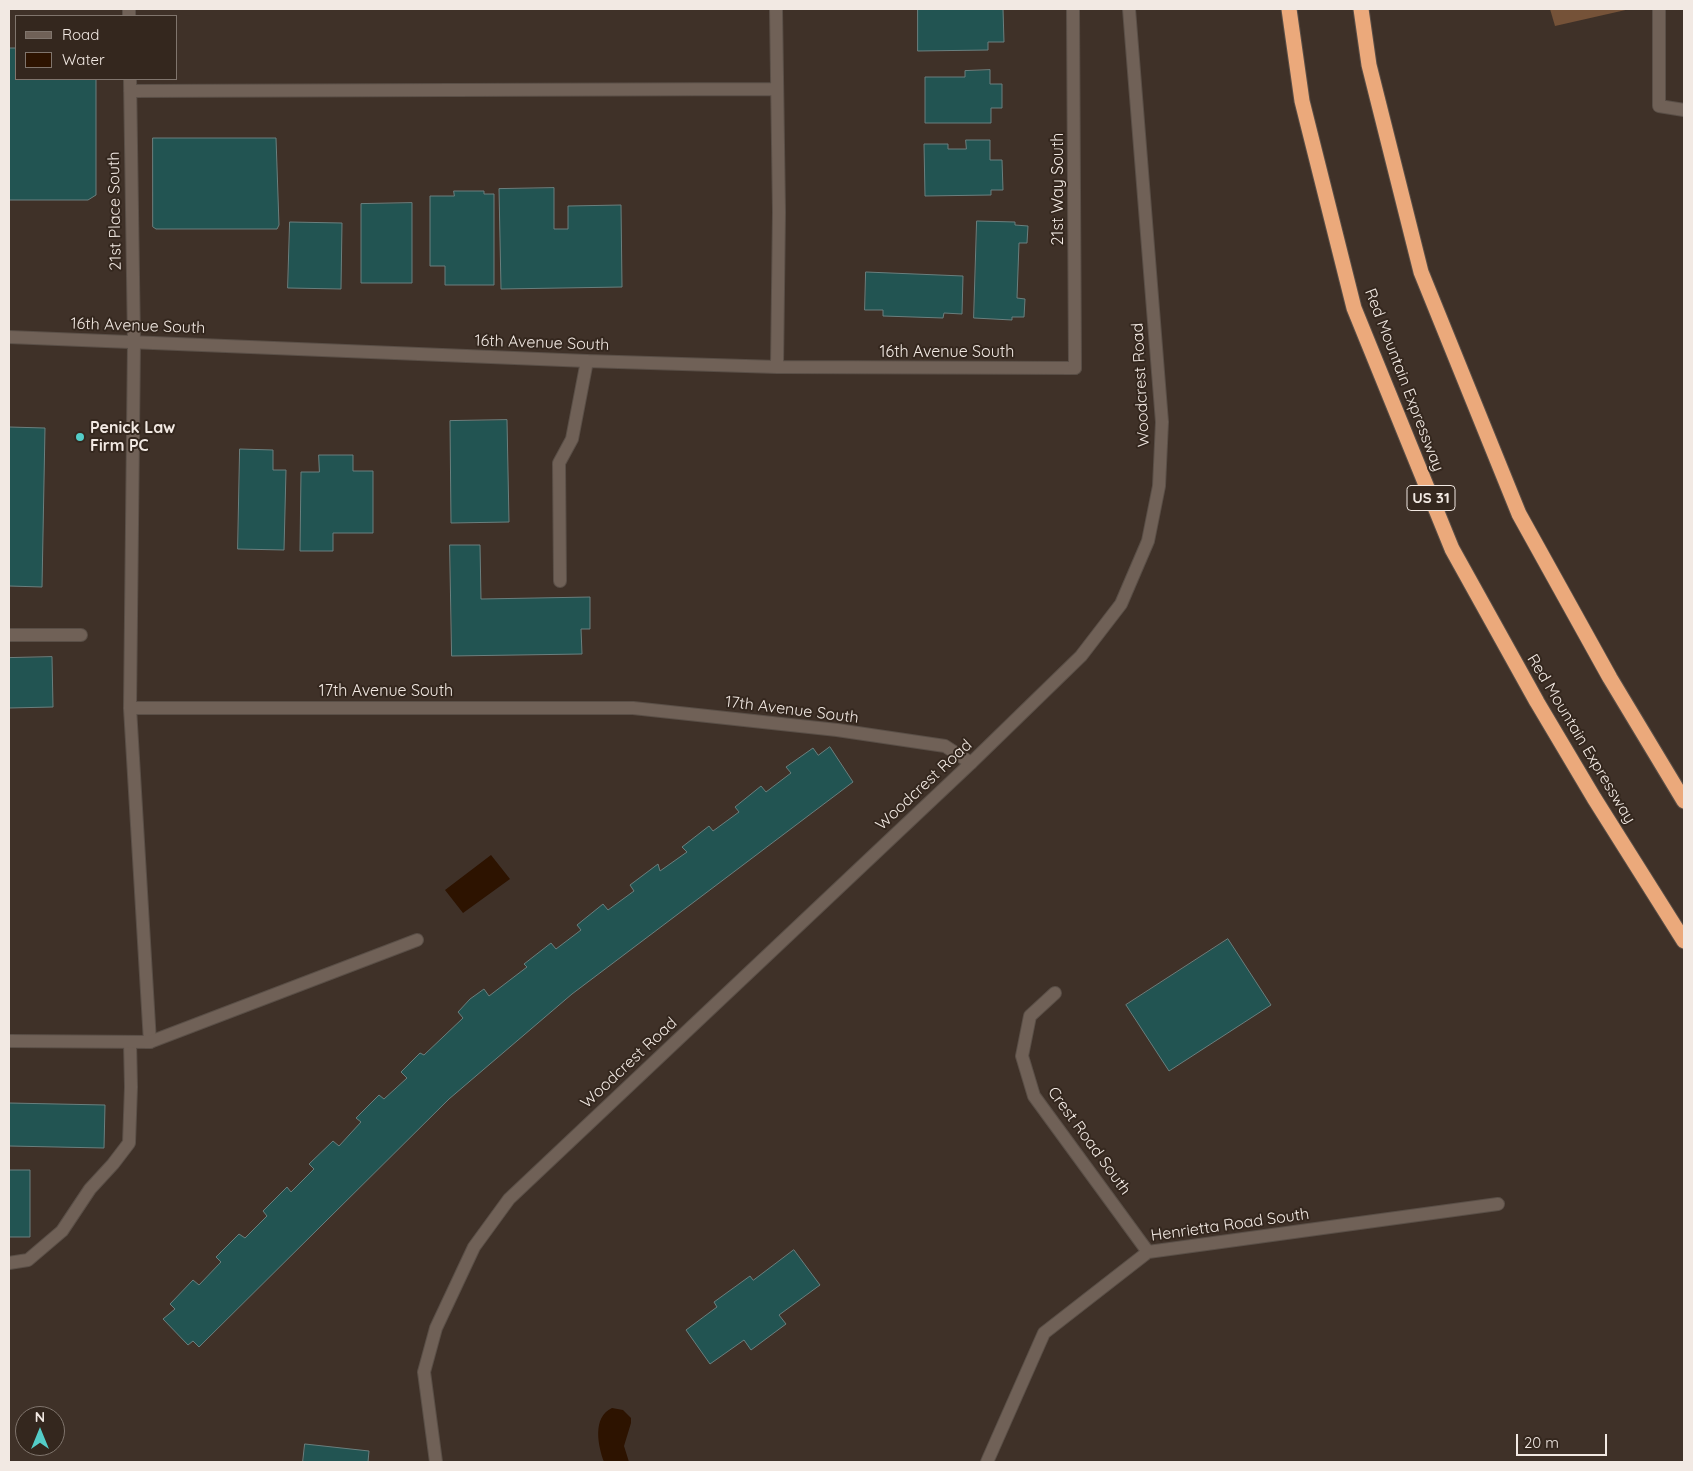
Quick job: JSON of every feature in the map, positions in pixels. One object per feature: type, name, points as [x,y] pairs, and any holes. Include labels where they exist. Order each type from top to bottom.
[{"type":"highway","name":"Red Mountain Expressway","points":[[1290,9],[1302,101],[1354,308],[1452,549],[1537,702],[1599,807],[1684,941]]},
{"type":"highway","points":[[1361,9],[1369,65],[1421,272],[1519,514],[1610,678],[1684,801]]},
{"type":"street","points":[[776,9],[779,212],[778,367]]},
{"type":"street","name":"21st Way South","points":[[1073,9],[1075,368]]},
{"type":"street","name":"Woodcrest Road","points":[[436,1462],[424,1372],[436,1328],[474,1247],[509,1200],[1081,656],[1121,604],[1148,541],[1158,486],[1162,422],[1128,9]]},
{"type":"street","points":[[1659,9],[1659,106],[1684,110]]},
{"type":"street","points":[[130,85],[778,89]]},
{"type":"street","name":"21st Place South","points":[[130,85],[134,342],[130,708]]},
{"type":"street","name":"16th Avenue South","points":[[9,337],[778,367],[1075,368]]},
{"type":"street","points":[[560,581],[559,463],[572,439],[587,361]]},
{"type":"street","points":[[9,635],[81,635]]},
{"type":"street","points":[[130,708],[150,1042]]},
{"type":"street","name":"17th Avenue South","points":[[130,708],[633,708],[837,730],[946,746],[970,763]]},
{"type":"street","points":[[9,1041],[150,1042],[417,940]]},
{"type":"street","name":"Crest Road South","points":[[1055,993],[1030,1016],[1022,1056],[1034,1096],[1148,1252]]},
{"type":"street","points":[[9,1263],[28,1260],[62,1232],[90,1189],[129,1143],[130,1042]]},
{"type":"street","name":"Henrietta Road South","points":[[986,1462],[1044,1333],[1148,1252],[1498,1204]]},
{"type":"shaded area","points":[[1550,9],[1630,9],[1555,26]]},
{"type":"water","points":[[491,855],[510,879],[463,913],[445,890]]},
{"type":"water","points":[[612,1408],[623,1410],[631,1418],[624,1446],[629,1462],[604,1462],[599,1440],[599,1425],[601,1418]]},
{"type":"building","points":[[918,9],[1003,9],[1004,42],[988,42],[988,50],[918,51]]},
{"type":"building","points":[[9,48],[15,48],[15,80],[96,80],[96,195],[88,200],[9,200]]},
{"type":"building","points":[[990,70],[990,84],[1002,84],[1002,108],[991,108],[991,123],[925,123],[925,77],[965,77],[965,71]]},
{"type":"building","points":[[153,138],[276,138],[279,225],[277,229],[156,229],[153,227]]},
{"type":"building","points":[[966,140],[990,140],[990,160],[1002,160],[1003,190],[991,190],[991,195],[925,196],[924,144],[948,144],[948,149],[966,149]]},
{"type":"building","points":[[554,188],[554,229],[568,229],[568,206],[621,205],[622,287],[501,289],[499,189]]},
{"type":"building","points":[[454,191],[484,191],[484,194],[494,194],[494,285],[445,285],[445,266],[430,266],[430,196],[454,196]]},
{"type":"building","points":[[412,203],[412,283],[361,283],[361,204]]},
{"type":"building","points":[[977,221],[1015,222],[1015,225],[1028,226],[1027,243],[1019,243],[1017,298],[1025,299],[1024,317],[1012,317],[1012,320],[974,318]]},
{"type":"building","points":[[290,222],[342,223],[341,289],[288,288]]},
{"type":"building","points":[[866,272],[963,276],[962,314],[944,313],[943,318],[883,316],[883,310],[865,310]]},
{"type":"building","points":[[507,420],[509,522],[451,523],[450,421]]},
{"type":"building","points":[[9,427],[45,428],[42,587],[9,586]]},
{"type":"building","points":[[240,449],[273,450],[273,470],[286,470],[284,550],[238,549]]},
{"type":"building","points":[[319,455],[353,455],[353,471],[373,471],[373,533],[333,533],[333,551],[300,551],[301,472],[319,472]]},
{"type":"building","points":[[450,545],[480,545],[481,599],[590,597],[590,629],[581,629],[582,654],[452,656]]},
{"type":"building","points":[[52,657],[53,707],[9,708],[9,658]]},
{"type":"building","points":[[830,747],[853,782],[572,994],[449,1099],[199,1347],[193,1341],[188,1345],[163,1319],[175,1309],[170,1304],[193,1280],[199,1285],[221,1262],[216,1257],[239,1234],[245,1238],[267,1216],[263,1211],[287,1187],[291,1192],[314,1169],[309,1164],[333,1141],[339,1146],[361,1122],[356,1118],[379,1095],[384,1099],[407,1078],[401,1072],[420,1053],[424,1055],[463,1018],[458,1012],[470,999],[484,989],[489,996],[527,967],[524,964],[551,943],[556,949],[581,930],[577,925],[603,904],[608,910],[634,891],[630,885],[658,864],[660,871],[687,852],[682,847],[709,826],[713,831],[739,812],[735,807],[761,786],[766,792],[791,773],[786,767],[813,748],[818,755]]},
{"type":"building","points":[[1228,939],[1271,1005],[1169,1071],[1126,1005]]},
{"type":"building","points":[[9,1103],[105,1105],[104,1148],[9,1146]]},
{"type":"building","points":[[9,1170],[30,1170],[30,1237],[9,1237]]},
{"type":"building","points":[[794,1250],[820,1285],[779,1315],[786,1324],[751,1350],[744,1340],[710,1364],[686,1330],[717,1307],[714,1302],[750,1276],[753,1280]]},
{"type":"building","points":[[305,1444],[369,1451],[368,1462],[303,1462]]},
{"type":"place","name":"Penick Law Firm PC","points":[[80,437]]}]
